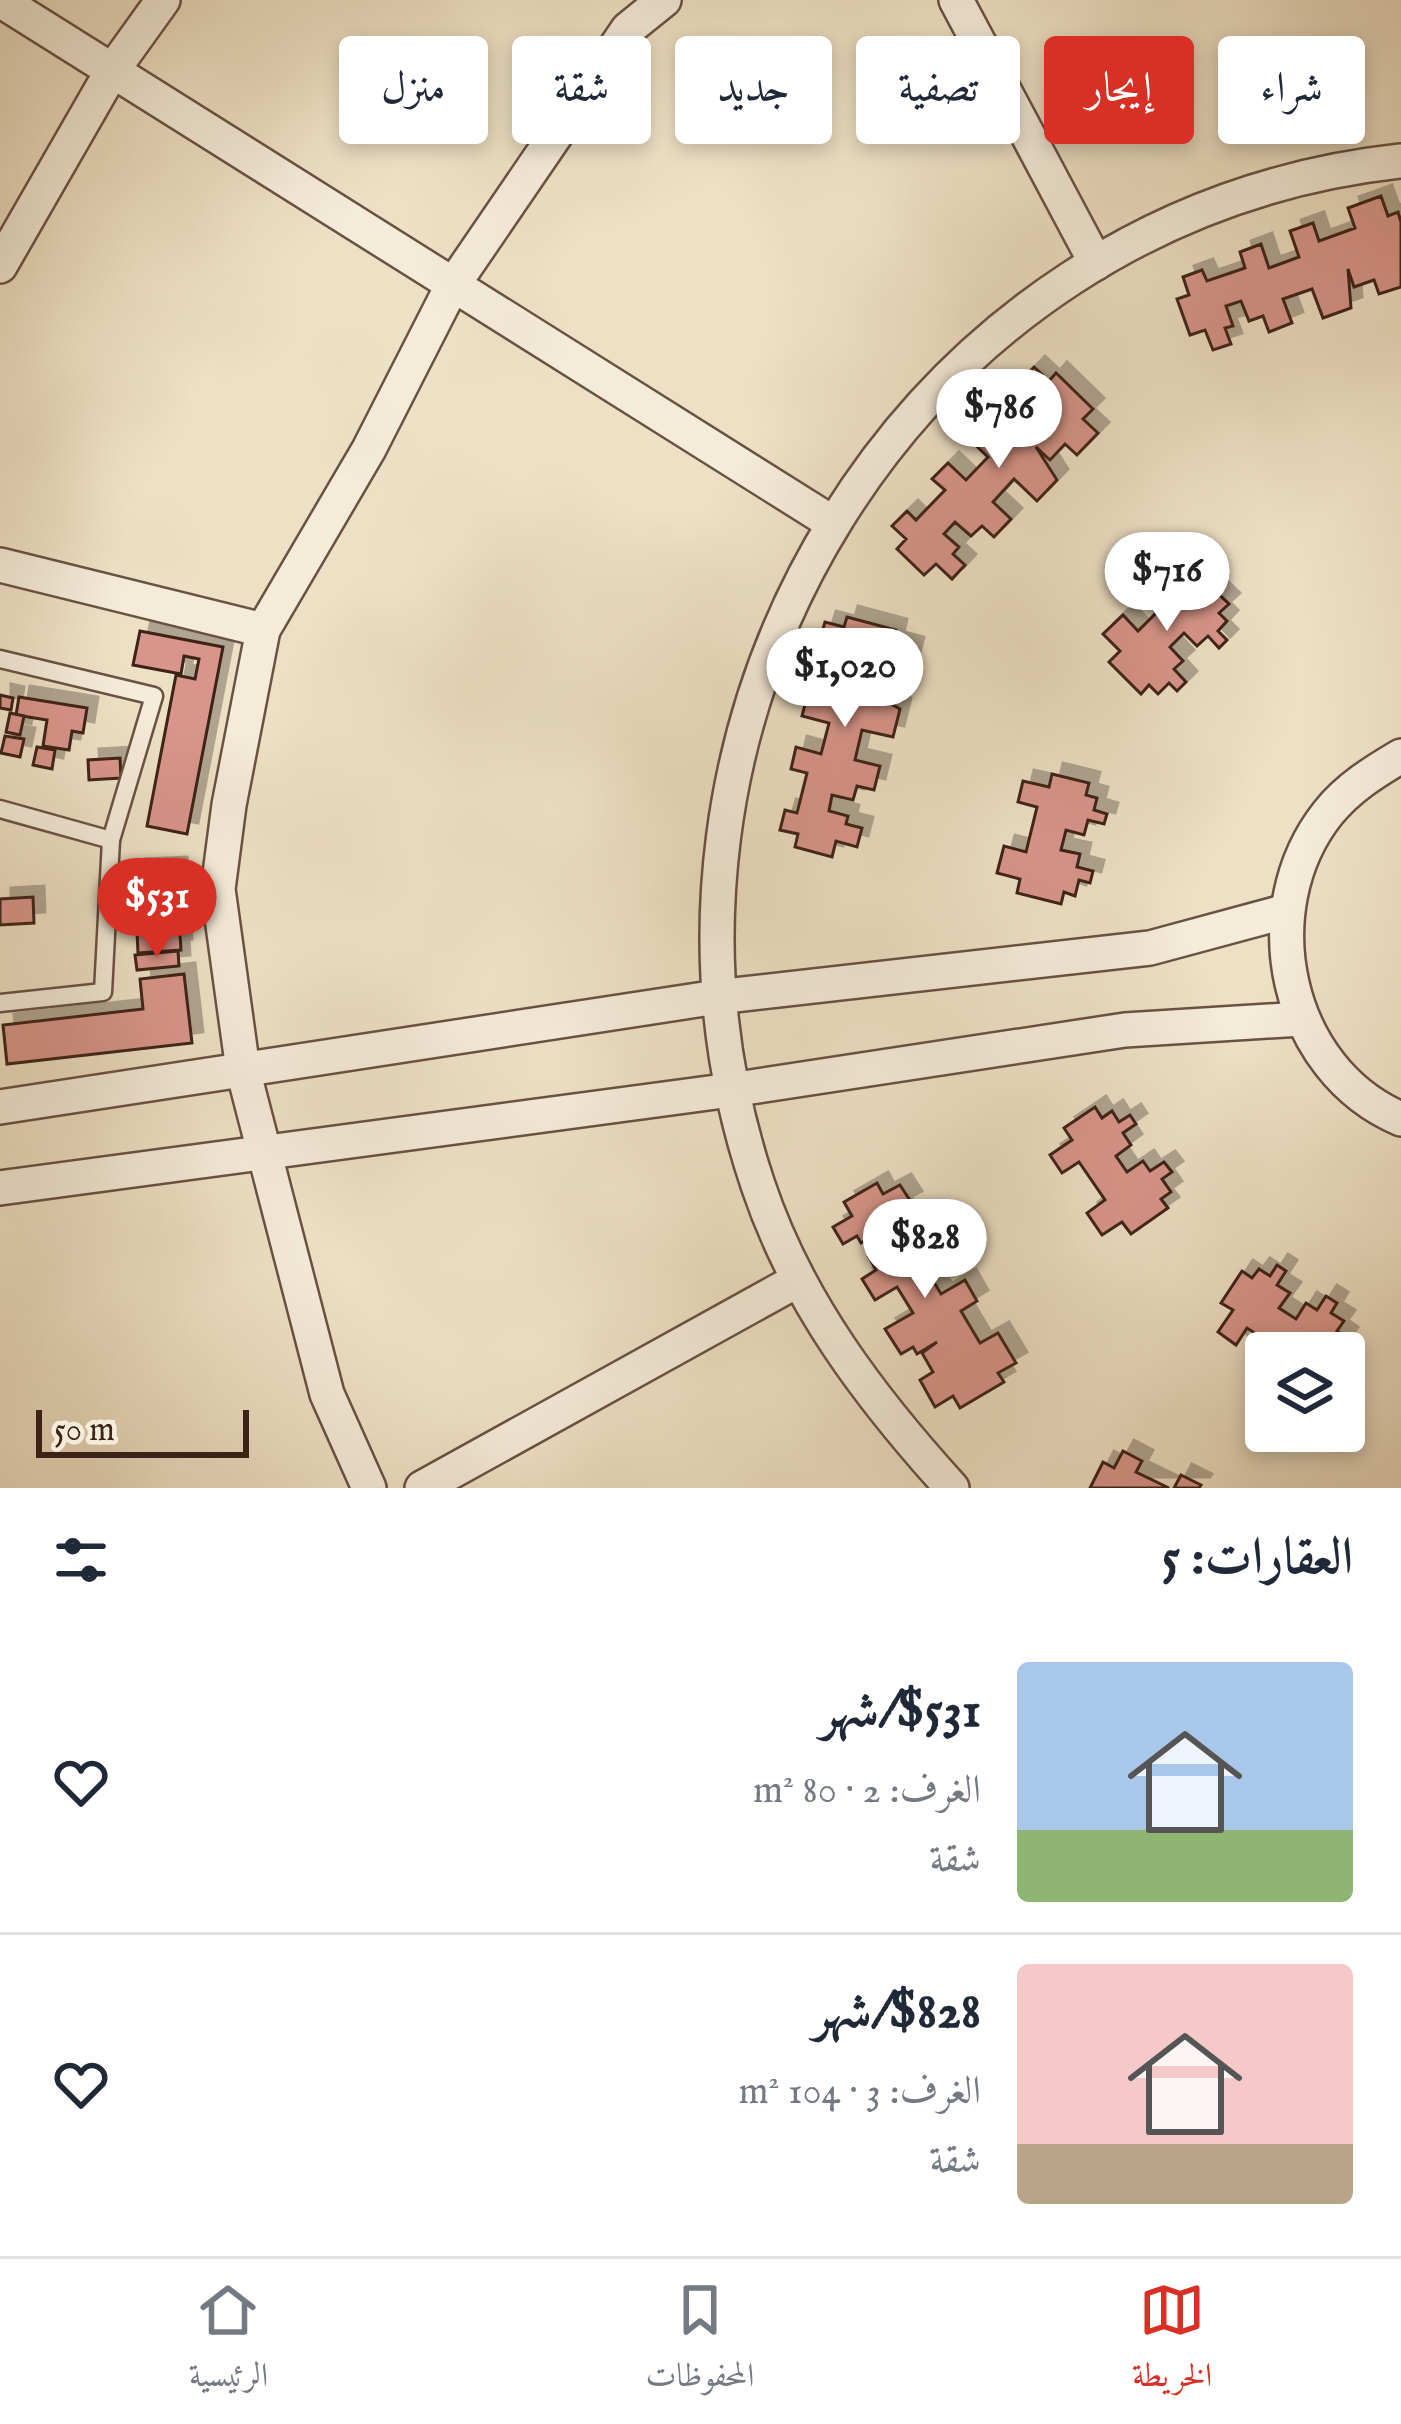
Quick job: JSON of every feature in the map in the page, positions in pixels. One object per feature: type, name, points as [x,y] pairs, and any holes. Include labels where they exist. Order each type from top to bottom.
[{"type":"street","points":[[0,0],[451,288],[831,522]]},
{"type":"street","points":[[0,266],[112,71],[163,0]]},
{"type":"street","points":[[369,1488],[327,1394],[243,1070],[218,890],[229,805],[263,630],[369,449],[451,288],[628,28],[664,0]]},
{"type":"street","points":[[956,0],[1096,263]]},
{"type":"street","points":[[952,1488],[866,1390],[798,1280],[758,1187],[731,1090],[717,997],[717,870],[737,746],[775,630],[831,522],[920,407],[994,335],[1096,263],[1180,220],[1270,187],[1401,161]]},
{"type":"street","points":[[0,565],[263,630]]},
{"type":"street","points":[[1401,757],[1366,776],[1328,813],[1300,859],[1287,911],[1287,966],[1301,1019],[1334,1071],[1381,1111],[1401,1119]]},
{"type":"street","points":[[0,1107],[717,997],[1150,948],[1287,911]]},
{"type":"street","points":[[0,1188],[731,1090],[1125,1030],[1301,1019]]},
{"type":"street","points":[[422,1488],[798,1280]]},
{"type":"lane","points":[[0,659],[154,696],[111,840],[104,992],[0,1003]]},
{"type":"lane","points":[[0,809],[111,840]]},
{"type":"building","points":[[1381,196],[1388,216],[1398,212],[1401,222],[1401,287],[1379,294],[1374,280],[1354,287],[1348,269],[1351,308],[1323,318],[1312,289],[1283,299],[1292,323],[1269,332],[1263,316],[1249,321],[1241,301],[1226,306],[1233,326],[1225,328],[1231,344],[1213,350],[1205,330],[1190,335],[1177,299],[1189,295],[1183,277],[1202,270],[1207,281],[1245,268],[1240,252],[1261,244],[1269,268],[1299,257],[1290,231],[1313,223],[1319,241],[1355,228],[1348,208]]},
{"type":"building","points":[[1034,367],[1049,381],[1056,373],[1093,409],[1083,419],[1098,433],[1077,455],[1065,444],[1050,460],[1036,447],[1057,480],[1037,501],[1014,479],[993,502],[1011,519],[994,537],[982,526],[971,536],[955,522],[944,534],[959,547],[953,554],[965,565],[952,579],[936,564],[924,575],[897,549],[906,539],[892,526],[907,511],[916,520],[945,490],[932,479],[948,463],[966,480],[988,457],[968,438],[985,421],[998,434],[1025,407],[1010,392]]},
{"type":"building","points":[[1173,569],[1192,587],[1202,578],[1229,604],[1219,613],[1227,621],[1218,631],[1227,640],[1219,648],[1208,636],[1197,646],[1184,633],[1170,647],[1183,661],[1174,669],[1186,682],[1177,691],[1169,683],[1158,694],[1149,685],[1141,694],[1109,662],[1120,651],[1103,634],[1123,615],[1138,631],[1171,598],[1157,584]]},
{"type":"building","points":[[847,617],[896,630],[893,643],[913,648],[905,678],[889,674],[884,694],[866,690],[900,709],[893,737],[862,730],[855,760],[880,766],[874,790],[857,786],[853,800],[832,795],[829,811],[848,816],[846,824],[862,828],[857,847],[836,841],[832,857],[795,847],[798,834],[780,830],[785,810],[797,813],[807,773],[791,769],[796,747],[821,754],[829,723],[802,716],[808,693],[826,698],[836,661],[815,656],[825,622],[844,627]]},
{"type":"building","points":[[140,631],[223,647],[187,834],[147,826],[176,675],[195,679],[199,659],[184,656],[181,674],[133,665]]},
{"type":"building","points":[[0,695],[13,698],[11,710],[0,708]]},
{"type":"building","points":[[19,697],[87,708],[83,733],[72,731],[69,750],[43,746],[47,720],[16,715]]},
{"type":"building","points":[[10,713],[24,716],[20,735],[6,732]]},
{"type":"building","points":[[5,736],[24,739],[20,757],[1,753]]},
{"type":"building","points":[[37,747],[55,750],[52,769],[33,765]]},
{"type":"building","points":[[120,758],[121,778],[89,780],[88,760]]},
{"type":"building","points":[[1052,774],[1089,783],[1086,795],[1097,798],[1094,810],[1107,814],[1104,824],[1088,820],[1084,835],[1066,830],[1061,850],[1080,854],[1077,867],[1093,871],[1090,883],[1079,880],[1075,896],[1064,892],[1061,904],[1017,893],[1020,879],[997,873],[1004,846],[1026,852],[1037,807],[1018,802],[1023,781],[1049,787]]},
{"type":"building","points":[[176,868],[181,950],[138,953],[134,870]]},
{"type":"building","points":[[33,897],[34,923],[0,925],[0,899]]},
{"type":"building","points":[[178,951],[179,966],[137,970],[135,955]]},
{"type":"building","points":[[184,974],[192,1043],[7,1064],[3,1025],[143,1009],[140,979]]},
{"type":"building","points":[[1095,1107],[1102,1118],[1112,1111],[1119,1122],[1130,1115],[1136,1124],[1123,1133],[1131,1145],[1116,1156],[1127,1172],[1143,1161],[1150,1171],[1164,1162],[1172,1172],[1162,1179],[1171,1192],[1161,1199],[1168,1208],[1131,1234],[1122,1222],[1102,1235],[1087,1213],[1105,1200],[1079,1162],[1062,1173],[1050,1155],[1072,1140],[1064,1128]]},
{"type":"building","points":[[877,1183],[883,1194],[900,1185],[911,1202],[900,1208],[921,1244],[936,1235],[947,1255],[925,1267],[941,1294],[965,1280],[977,1301],[961,1311],[980,1343],[998,1333],[1016,1363],[998,1373],[1004,1382],[960,1408],[953,1396],[935,1407],[920,1380],[933,1372],[922,1353],[937,1342],[917,1354],[913,1347],[901,1354],[885,1329],[913,1313],[897,1287],[875,1300],[862,1279],[876,1270],[869,1257],[887,1246],[879,1232],[861,1243],[857,1236],[843,1244],[833,1227],[852,1216],[844,1202]]},
{"type":"building","points":[[1277,1265],[1286,1271],[1277,1285],[1290,1293],[1279,1308],[1296,1319],[1306,1303],[1317,1310],[1326,1296],[1337,1303],[1331,1313],[1344,1321],[1338,1332],[1253,1332],[1247,1328],[1236,1345],[1218,1332],[1233,1310],[1221,1303],[1242,1271],[1252,1278],[1259,1269],[1270,1276]]},
{"type":"building","points":[[1123,1451],[1142,1461],[1136,1472],[1169,1488],[1090,1488],[1103,1462],[1114,1468]]},
{"type":"building","points":[[1181,1475],[1201,1485],[1174,1488]]}]
